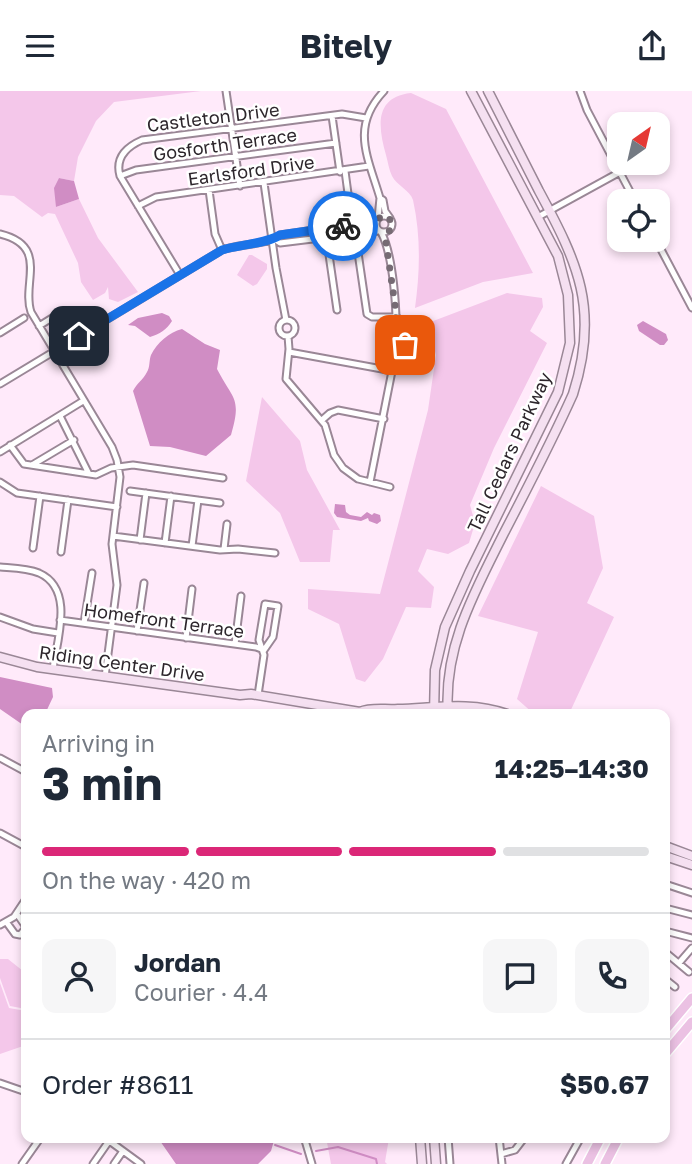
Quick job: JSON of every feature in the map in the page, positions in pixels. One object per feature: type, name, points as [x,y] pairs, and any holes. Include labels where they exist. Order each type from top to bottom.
[{"type":"main road","name":"Tall Cedars Parkway","points":[[433,709],[437,657],[452,609],[558,392],[567,361],[571,329],[568,295],[558,256],[471,91]]},
{"type":"main road","name":"Tall Cedars Parkway","points":[[448,709],[450,660],[460,626],[573,394],[585,337],[584,303],[571,251],[488,91]]},
{"type":"main road","name":"Riding Center Drive","points":[[0,657],[20,664],[335,709]]},
{"type":"main road","name":"Riding Center Drive","points":[[240,695],[243,698],[276,700]]},
{"type":"main road","name":"Riding Center Drive","points":[[455,709],[477,706],[488,709]]},
{"type":"main road","points":[[670,848],[692,856]]},
{"type":"main road","points":[[670,858],[692,865]]},
{"type":"main road","points":[[670,1024],[692,998]]},
{"type":"main road","points":[[670,1048],[692,1022]]},
{"type":"main road","points":[[420,1143],[422,1164]]},
{"type":"main road","points":[[434,1143],[436,1164]]},
{"type":"main road","points":[[587,1164],[598,1143]]},
{"type":"main road","points":[[587,1164],[602,1158],[606,1162],[616,1143]]},
{"type":"street","points":[[226,91],[240,186]]},
{"type":"street","points":[[384,91],[374,102],[366,118],[364,140],[380,198],[393,224],[386,242]]},
{"type":"street","points":[[580,91],[607,148]]},
{"type":"street","name":"Castleton Drive","points":[[120,176],[120,158],[142,140],[332,115],[349,114],[366,118]]},
{"type":"street","points":[[332,115],[351,216]]},
{"type":"street","name":"Gosforth Terrace","points":[[120,176],[136,170],[336,143]]},
{"type":"street","name":"Earlsford Drive","points":[[138,206],[156,197],[369,166]]},
{"type":"street","points":[[538,217],[615,175]]},
{"type":"street","points":[[120,176],[180,275]]},
{"type":"street","points":[[264,183],[286,320]]},
{"type":"street","points":[[209,190],[216,238],[222,250]]},
{"type":"street","points":[[370,482],[393,370],[395,356],[389,348],[395,340],[397,317],[386,242],[377,219],[380,198]]},
{"type":"street","points":[[1,374],[2,382],[222,250],[273,240],[280,235],[385,216],[390,218]]},
{"type":"street","points":[[326,228],[337,310]]},
{"type":"street","points":[[273,240],[280,243],[390,230]]},
{"type":"street","points":[[0,234],[17,242],[29,257],[32,272],[29,307],[53,352],[112,447],[119,467],[112,555],[117,585],[105,677]]},
{"type":"street","points":[[356,239],[367,314],[372,317],[397,317]]},
{"type":"street","points":[[662,252],[692,308]]},
{"type":"street","points":[[38,326],[62,311]]},
{"type":"street","points":[[0,333],[24,318]]},
{"type":"street","points":[[286,320],[279,328],[282,334],[288,336]]},
{"type":"street","points":[[286,320],[292,322],[295,328],[288,336]]},
{"type":"street","points":[[288,336],[286,381],[322,420],[329,432],[336,459],[355,477],[390,487]]},
{"type":"street","points":[[395,340],[402,341],[406,348],[403,354],[395,356]]},
{"type":"street","points":[[289,352],[393,370]]},
{"type":"street","points":[[0,452],[83,401]]},
{"type":"street","points":[[322,420],[338,410],[384,419]]},
{"type":"street","points":[[60,416],[89,474]]},
{"type":"street","points":[[32,465],[74,440]]},
{"type":"street","points":[[10,445],[20,461],[89,474],[133,465],[223,478]]},
{"type":"street","points":[[1,485],[18,493],[117,507]]},
{"type":"street","points":[[130,491],[220,503]]},
{"type":"street","points":[[140,540],[146,493]]},
{"type":"street","points":[[33,548],[40,496]]},
{"type":"street","points":[[165,543],[171,496]]},
{"type":"street","points":[[61,552],[68,500]]},
{"type":"street","points":[[192,546],[198,500]]},
{"type":"street","points":[[225,549],[227,524]]},
{"type":"street","points":[[113,536],[275,554]]},
{"type":"street","points":[[0,567],[35,572],[49,580],[60,595],[60,620],[53,669]]},
{"type":"street","points":[[84,624],[92,573]]},
{"type":"street","points":[[137,631],[144,583]]},
{"type":"street","points":[[186,638],[192,589]]},
{"type":"street","points":[[234,644],[241,596]]},
{"type":"street","points":[[258,697],[264,650],[273,637],[278,605],[264,604],[259,640],[264,650]]},
{"type":"street","points":[[0,617],[33,629],[58,633]]},
{"type":"street","name":"Homefront Terrace","points":[[60,620],[264,650]]},
{"type":"street","points":[[0,759],[21,770]]},
{"type":"street","points":[[0,834],[21,844]]},
{"type":"street","points":[[670,886],[692,893]]},
{"type":"street","points":[[21,907],[17,914],[3,924],[15,934],[21,934]]},
{"type":"street","points":[[670,909],[692,915]]},
{"type":"street","points":[[17,914],[21,920]]},
{"type":"street","points":[[670,931],[692,938]]},
{"type":"street","points":[[679,963],[692,948]]},
{"type":"street","points":[[670,956],[689,972]]},
{"type":"street","points":[[670,983],[675,987]]},
{"type":"street","points":[[0,1083],[21,1090]]},
{"type":"street","points":[[22,1164],[37,1143]]},
{"type":"street","points":[[93,1164],[105,1143]]},
{"type":"street","points":[[112,1143],[141,1164]]},
{"type":"street","points":[[306,1143],[312,1164]]},
{"type":"street","points":[[448,1143],[450,1164]]},
{"type":"street","points":[[499,1143],[502,1164]]},
{"type":"street","points":[[500,1154],[515,1150],[520,1143]]},
{"type":"street","points":[[566,1164],[578,1143]]},
{"type":"street","points":[[114,1164],[123,1151]]},
{"type":"shaded area","points":[[0,91],[201,91],[114,102],[96,121],[78,157],[74,181],[59,178],[56,207],[79,199],[98,238],[138,292],[118,302],[109,299],[108,287],[105,293],[93,300],[81,282],[78,263],[55,214],[48,213],[42,217],[14,196],[0,195]]},
{"type":"shaded area","points":[[411,93],[446,109],[533,273],[483,282],[415,308],[419,254],[416,213],[413,200],[391,174],[381,134],[382,115],[390,100]]},
{"type":"shaded area","points":[[59,178],[74,181],[79,199],[56,207],[54,188]]},
{"type":"shaded area","points":[[249,255],[267,264],[267,269],[253,286],[237,275]]},
{"type":"shaded area","points":[[507,293],[542,298],[543,307],[530,331],[547,343],[494,448],[470,505],[475,523],[469,543],[448,554],[427,549],[418,571],[434,587],[431,608],[406,607],[383,659],[365,682],[356,679],[339,624],[308,609],[308,589],[380,594],[428,410],[436,355],[428,323]]},
{"type":"shaded area","points":[[162,313],[172,321],[154,336],[150,337],[135,326],[128,325],[138,318]]},
{"type":"shaded area","points":[[643,321],[666,334],[668,340],[664,345],[639,331],[637,325]]},
{"type":"shaded area","points":[[182,329],[220,350],[217,369],[236,406],[231,435],[206,456],[170,447],[150,446],[133,391],[148,370],[151,355],[157,346],[168,335]]},
{"type":"shaded area","points":[[262,397],[300,441],[307,470],[340,530],[333,530],[330,562],[300,562],[280,513],[246,481]]},
{"type":"shaded area","points":[[541,486],[594,516],[603,568],[587,603],[614,617],[571,709],[528,709],[517,699],[538,632],[478,616]]},
{"type":"shaded area","points":[[335,504],[345,505],[346,512],[350,515],[361,517],[367,512],[380,515],[381,521],[377,524],[368,518],[361,521],[337,517],[334,513]]},
{"type":"shaded area","points":[[0,677],[52,688],[53,697],[47,709],[21,709],[21,724],[0,709]]},
{"type":"shaded area","points":[[0,959],[8,959],[21,969],[21,1008],[10,1006],[0,978]]},
{"type":"shaded area","points":[[0,983],[9,1008],[21,1010],[21,1047],[0,1054]]},
{"type":"shaded area","points":[[161,1143],[273,1143],[271,1151],[258,1164],[176,1164]]},
{"type":"shaded area","points":[[327,1143],[388,1143],[385,1162],[387,1164],[331,1164]]},
{"type":"waterway","points":[[275,1145],[301,1154]]},
{"type":"waterway","points":[[316,1151],[338,1147],[376,1159],[377,1164]]},
{"type":"way so far","points":[[343,226],[373,222],[383,216],[390,218],[393,226],[386,242],[396,312],[395,340],[402,341],[405,345]]},
{"type":"route","points":[[79,336],[222,250],[274,239],[280,235],[343,226]]}]
